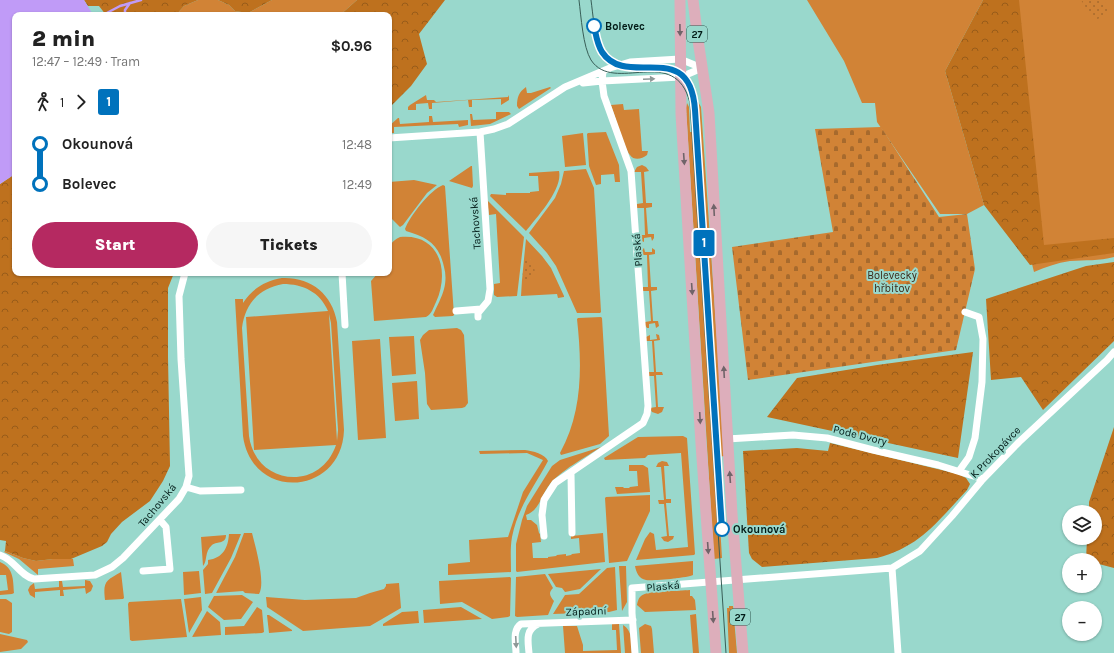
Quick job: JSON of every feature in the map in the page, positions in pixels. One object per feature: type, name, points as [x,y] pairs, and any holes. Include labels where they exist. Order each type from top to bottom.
[{"type":"main road","name":"27","points":[[680,0],[681,114],[701,444],[716,653]]},
{"type":"main road","name":"27","points":[[693,0],[709,113],[727,439],[743,653]]},
{"type":"street","points":[[392,138],[480,132],[494,129],[508,124],[556,92],[603,71],[630,62],[680,59],[702,68]]},
{"type":"street","points":[[576,84],[602,81],[680,77],[702,68]]},
{"type":"street","name":"Plaská","points":[[544,536],[542,515],[544,500],[555,484],[571,474],[597,453],[643,423],[647,414],[648,406],[631,171],[604,96],[602,81],[603,71]]},
{"type":"street","name":"Tachovská","points":[[478,317],[478,313],[488,300],[490,289],[480,132]]},
{"type":"street","name":"Tachovská","points":[[0,555],[9,559],[31,579],[95,575],[118,563],[183,494],[189,476],[181,359],[179,296],[184,276]]},
{"type":"street","points":[[342,276],[345,325]]},
{"type":"street","points":[[456,311],[481,309]]},
{"type":"street","points":[[959,471],[969,457],[975,438],[982,382],[983,340],[979,317],[965,312]]},
{"type":"street","name":"K Prokopávce","points":[[738,580],[892,568],[920,551],[1019,442],[1114,352]]},
{"type":"street","name":"Pode Dvory","points":[[727,439],[793,435],[827,438],[959,471],[984,479]]},
{"type":"street","points":[[571,474],[572,533]]},
{"type":"street","points":[[186,487],[200,491],[241,490]]},
{"type":"street","points":[[143,571],[170,569],[166,527],[160,520]]},
{"type":"street","points":[[892,568],[898,653]]},
{"type":"street","name":"Plaská","points":[[636,653],[632,588],[738,580]]},
{"type":"street","name":"Západní","points":[[516,653],[515,632],[517,627],[521,624],[633,620]]},
{"type":"street","points":[[529,653],[529,632],[533,626],[539,624]]},
{"type":"green space","points":[[84,0],[198,0],[184,6],[179,12],[104,12],[99,6],[88,6]]},
{"type":"green space","points":[[198,0],[218,0],[229,5],[235,11],[242,12],[179,12],[184,6]]},
{"type":"green space","points":[[218,0],[272,0],[250,12],[235,11],[229,5]]},
{"type":"green space","points":[[272,0],[357,0],[343,12],[250,12]]},
{"type":"green space","points":[[357,0],[445,0],[419,34],[427,64],[411,86],[392,105],[392,12],[343,12]]},
{"type":"green space","points":[[807,0],[983,0],[945,71],[984,205],[967,214],[940,214],[877,122],[875,103],[862,103],[844,61]]},
{"type":"green space","points":[[983,0],[1019,0],[1044,245],[1114,238],[1114,253],[1030,265],[984,205],[945,71]]},
{"type":"green space","points":[[1016,0],[1114,0],[1114,257],[1097,260],[1070,261],[1051,265],[1034,272],[1022,224]]},
{"type":"green space","points":[[1081,0],[1103,0],[1110,9],[1098,19],[1093,19]]},
{"type":"green space","points":[[526,87],[527,93],[551,88],[519,109],[517,106],[518,97]]},
{"type":"green space","points":[[426,95],[427,100],[434,100],[436,102],[508,97],[509,95],[509,100],[501,105],[501,99],[472,100],[472,107],[469,107],[468,100],[432,103],[432,109],[429,109],[428,103],[416,104],[416,110],[408,110],[410,105]]},
{"type":"green space","points":[[696,98],[701,107],[725,456],[716,457],[722,558],[714,559],[686,108],[687,103],[689,107],[690,132],[700,132]]},
{"type":"green space","points":[[623,104],[624,110],[639,109],[642,151],[648,151],[647,155],[643,158],[636,159],[632,157],[622,139],[611,105]]},
{"type":"green space","points":[[496,112],[509,112],[511,114],[490,124],[471,126],[470,114],[472,114],[473,120],[496,119]]},
{"type":"green space","points":[[429,116],[432,116],[433,122],[468,120],[468,125],[459,127],[458,124],[394,127],[394,133],[392,133],[392,123],[398,118],[400,124],[429,122]]},
{"type":"green space","name":"Bolevecký hřbitov","points":[[881,127],[939,217],[967,214],[975,269],[956,350],[748,380],[732,247],[833,232],[815,129]]},
{"type":"green space","points":[[606,132],[619,165],[620,182],[615,182],[614,174],[601,175],[601,184],[596,185],[589,166],[587,134]]},
{"type":"green space","points":[[583,133],[586,165],[565,167],[562,136]]},
{"type":"green space","points":[[642,165],[649,171],[644,172],[646,203],[652,203],[652,207],[646,208],[648,234],[654,234],[652,241],[651,237],[644,238],[644,242],[640,240],[639,235],[645,235],[644,208],[637,208],[637,204],[643,203],[641,172],[634,172],[637,167]]},
{"type":"green space","points":[[471,166],[472,188],[449,181]]},
{"type":"green space","points":[[586,169],[594,188],[600,313],[577,313],[556,266],[547,253],[529,233],[555,198],[561,184],[564,171]]},
{"type":"green space","points":[[559,171],[557,186],[553,194],[526,231],[490,196],[491,194],[506,195],[506,193],[530,193],[539,191],[538,176],[529,176],[529,173]]},
{"type":"green space","points":[[12,176],[12,276],[173,276],[168,288],[170,466],[163,481],[150,501],[122,522],[111,534],[107,542],[102,546],[71,559],[36,561],[23,558],[5,551],[6,541],[0,540],[0,184]]},
{"type":"green space","points":[[414,180],[437,185],[427,193],[400,227],[392,219],[392,182]]},
{"type":"green space","points":[[443,185],[445,186],[454,315],[435,317],[433,315],[442,295],[446,278],[442,259],[431,243],[420,236],[406,231],[405,229],[411,217],[421,204],[432,192]]},
{"type":"green space","points":[[487,200],[524,237],[517,296],[497,297],[494,295],[494,284],[500,283],[496,214],[489,215]]},
{"type":"green space","points":[[400,237],[414,237],[424,241],[433,248],[441,267],[442,279],[440,290],[432,311],[426,317],[374,321],[371,281],[375,276],[392,276],[392,243]]},
{"type":"green space","points":[[526,239],[551,268],[564,297],[558,298],[557,294],[521,296],[522,280],[525,280],[531,260],[524,259]]},
{"type":"green space","points":[[644,248],[645,252],[652,252],[652,248],[655,250],[655,254],[649,255],[651,287],[657,287],[657,290],[651,291],[653,321],[658,321],[659,326],[656,328],[655,323],[649,324],[649,328],[645,325],[645,322],[651,321],[649,291],[643,291],[643,287],[648,287],[647,255],[640,255]]},
{"type":"green space","points":[[524,259],[530,259],[534,264],[535,275],[528,280],[522,280]]},
{"type":"green space","points":[[1114,262],[1114,341],[1043,410],[1021,377],[991,380],[986,299],[1086,266]]},
{"type":"green space","points":[[292,278],[311,284],[325,296],[330,303],[337,322],[344,430],[339,452],[329,468],[314,478],[296,482],[278,481],[262,472],[250,457],[243,436],[235,299],[243,299],[243,303],[255,289],[276,279]],"holes":[[[283,284],[290,284],[310,290],[325,304],[328,311],[246,317],[254,450],[336,445],[328,460],[317,470],[303,476],[289,477],[275,473],[263,465],[254,453],[249,436],[242,328],[246,312],[255,298],[267,289]],[[329,314],[331,323],[338,430],[337,441]]]},
{"type":"green space","points":[[601,317],[609,436],[600,444],[561,455],[560,453],[568,437],[573,421],[579,388],[580,353],[577,319]]},
{"type":"green space","points":[[457,328],[461,330],[464,335],[468,403],[462,408],[431,410],[427,404],[425,373],[420,340],[429,330]]},
{"type":"green space","points":[[656,334],[659,335],[660,340],[654,341],[656,372],[662,372],[663,375],[656,375],[658,407],[664,407],[662,412],[658,414],[652,412],[650,408],[656,407],[654,376],[648,376],[648,372],[654,372],[652,341],[646,341],[646,337],[650,335],[650,340],[657,339]]},
{"type":"green space","points":[[414,336],[416,374],[392,376],[389,337]]},
{"type":"green space","points":[[380,339],[386,438],[358,440],[352,341]]},
{"type":"green space","points":[[973,352],[958,458],[767,417],[797,378]]},
{"type":"green space","points":[[417,381],[419,419],[395,421],[392,383]]},
{"type":"green space","points":[[1114,427],[1114,568],[1102,565],[1102,553],[1086,553],[1087,545],[1102,545],[1102,505],[1089,505]]},
{"type":"green space","points":[[683,436],[687,438],[695,554],[636,560],[645,539],[650,532],[654,534],[656,550],[688,547],[681,453],[648,455],[645,458],[605,460],[604,458],[638,437]]},
{"type":"green space","points":[[830,443],[958,474],[966,478],[970,484],[967,490],[927,532],[917,540],[892,553],[877,558],[762,567],[752,559],[749,553],[743,451],[797,448],[828,451]]},
{"type":"green space","points":[[601,447],[554,479],[534,510],[526,515],[527,520],[531,520],[537,525],[540,534],[541,542],[532,543],[533,558],[548,558],[557,555],[566,554],[566,556],[580,553],[579,538],[571,539],[571,536],[603,533],[605,562],[517,572],[516,544],[522,520],[527,506],[552,466],[560,460]]},
{"type":"green space","points":[[525,450],[542,455],[548,461],[518,516],[511,545],[511,572],[448,575],[448,564],[470,562],[469,540],[508,537],[523,492],[543,460],[527,453],[480,454],[479,451]]},
{"type":"green space","points":[[662,461],[667,462],[669,466],[664,466],[666,499],[671,499],[671,503],[666,503],[669,536],[674,536],[673,539],[668,542],[664,541],[661,537],[667,536],[664,504],[659,504],[658,500],[664,500],[661,467],[656,467],[658,463]]},
{"type":"green space","points":[[629,465],[643,465],[648,468],[650,492],[617,494],[615,487],[629,488],[638,486],[637,471],[629,471]]},
{"type":"green space","points":[[650,495],[650,511],[627,561],[609,563],[605,498]]},
{"type":"green space","points":[[244,533],[252,533],[261,573],[261,589],[259,594],[245,593],[243,591],[216,593],[235,557]]},
{"type":"green space","points":[[229,534],[241,534],[231,558],[212,593],[205,594],[203,570],[208,564],[208,560],[221,555],[224,552]]},
{"type":"green space","points":[[226,535],[225,540],[212,545],[207,553],[203,566],[201,537]]},
{"type":"green space","points":[[5,551],[36,561],[73,559],[74,566],[38,569],[38,575],[19,559],[4,552]]},
{"type":"green space","points":[[693,561],[693,575],[662,580],[646,580],[641,578],[636,571],[635,566]]},
{"type":"green space","points":[[0,562],[8,568],[12,575],[14,593],[12,594],[0,595],[0,591],[8,590],[6,575],[0,575]]},
{"type":"green space","points":[[619,566],[626,566],[627,602],[622,611]]},
{"type":"green space","points":[[615,567],[617,610],[609,612],[553,614],[565,595],[579,594],[607,568]]},
{"type":"green space","points":[[601,569],[580,589],[565,592],[562,588],[556,587],[548,574]]},
{"type":"green space","points":[[199,571],[201,593],[184,595],[183,572]]},
{"type":"green space","points":[[121,572],[124,598],[105,600],[104,589],[106,583],[108,580]]},
{"type":"green space","points":[[545,574],[553,588],[550,591],[550,594],[554,601],[548,615],[515,616],[516,577]]},
{"type":"green space","points":[[510,577],[510,616],[508,617],[492,619],[462,602],[440,604],[439,581]]},
{"type":"green space","points":[[85,580],[90,581],[93,586],[91,591],[86,594],[85,588],[63,590],[64,596],[60,596],[60,590],[35,592],[35,598],[30,595],[28,590],[34,583],[35,589],[59,587],[59,581],[62,581],[63,587],[85,586]]},
{"type":"green space","points":[[399,583],[401,608],[370,626],[303,631],[267,607],[266,597],[305,600],[356,598],[384,589],[386,584]]},
{"type":"green space","points":[[690,590],[690,596],[692,596],[695,600],[696,610],[645,612],[637,605],[639,598],[645,594]]},
{"type":"green space","points":[[242,595],[253,602],[241,619],[224,620],[208,607],[214,596]]},
{"type":"green space","points":[[201,597],[202,610],[189,633],[184,599]]},
{"type":"green space","points":[[0,599],[6,599],[12,603],[12,632],[9,634],[0,632]]},
{"type":"green space","points":[[181,599],[187,637],[130,640],[129,602]]},
{"type":"green space","points":[[729,606],[733,606],[737,653],[729,653],[727,608],[729,608]]},
{"type":"green space","points":[[257,607],[262,610],[264,632],[225,635],[225,627],[244,626]]},
{"type":"green space","points":[[461,607],[482,619],[424,623],[423,610]]},
{"type":"green space","points":[[207,611],[220,622],[221,635],[192,637]]},
{"type":"green space","points":[[418,611],[419,623],[383,626],[383,624],[402,612]]},
{"type":"green space","points":[[696,614],[699,653],[693,653],[690,615]]},
{"type":"green space","points":[[267,615],[269,615],[292,631],[269,633]]},
{"type":"green space","points":[[612,624],[619,624],[621,653],[565,653],[563,626],[577,626],[583,645],[583,651],[617,650],[616,630],[612,630]]},
{"type":"green space","points":[[645,624],[651,626],[652,629],[654,653],[641,653],[639,628]]},
{"type":"green space","points":[[623,625],[630,634],[632,653],[625,653]]},
{"type":"green space","points":[[0,634],[27,640],[28,642],[21,649],[0,652]]},
{"type":"shaded area","points":[[0,0],[84,0],[91,12],[12,12],[12,176],[0,184]]},
{"type":"waterway","points":[[109,12],[120,6],[141,0]]},
{"type":"waterway","points":[[125,12],[130,3]]},
{"type":"tram line","points":[[579,0],[584,40],[591,60],[601,69],[614,73],[658,72],[671,76],[682,85],[690,103],[726,653]]},
{"type":"tram line","points":[[591,0],[596,35],[605,55],[612,63],[622,67],[636,68]]},
{"type":"tram line","name":"1","points":[[594,26],[596,38],[602,53],[609,60],[625,68],[667,68],[678,73],[686,80],[693,92],[722,529]]},
{"type":"tram line","points":[[660,67],[676,72],[685,79],[693,94]]},
{"type":"place","name":"Bolevec","points":[[594,26]]},
{"type":"place","name":"Okounová","points":[[722,529]]}]
